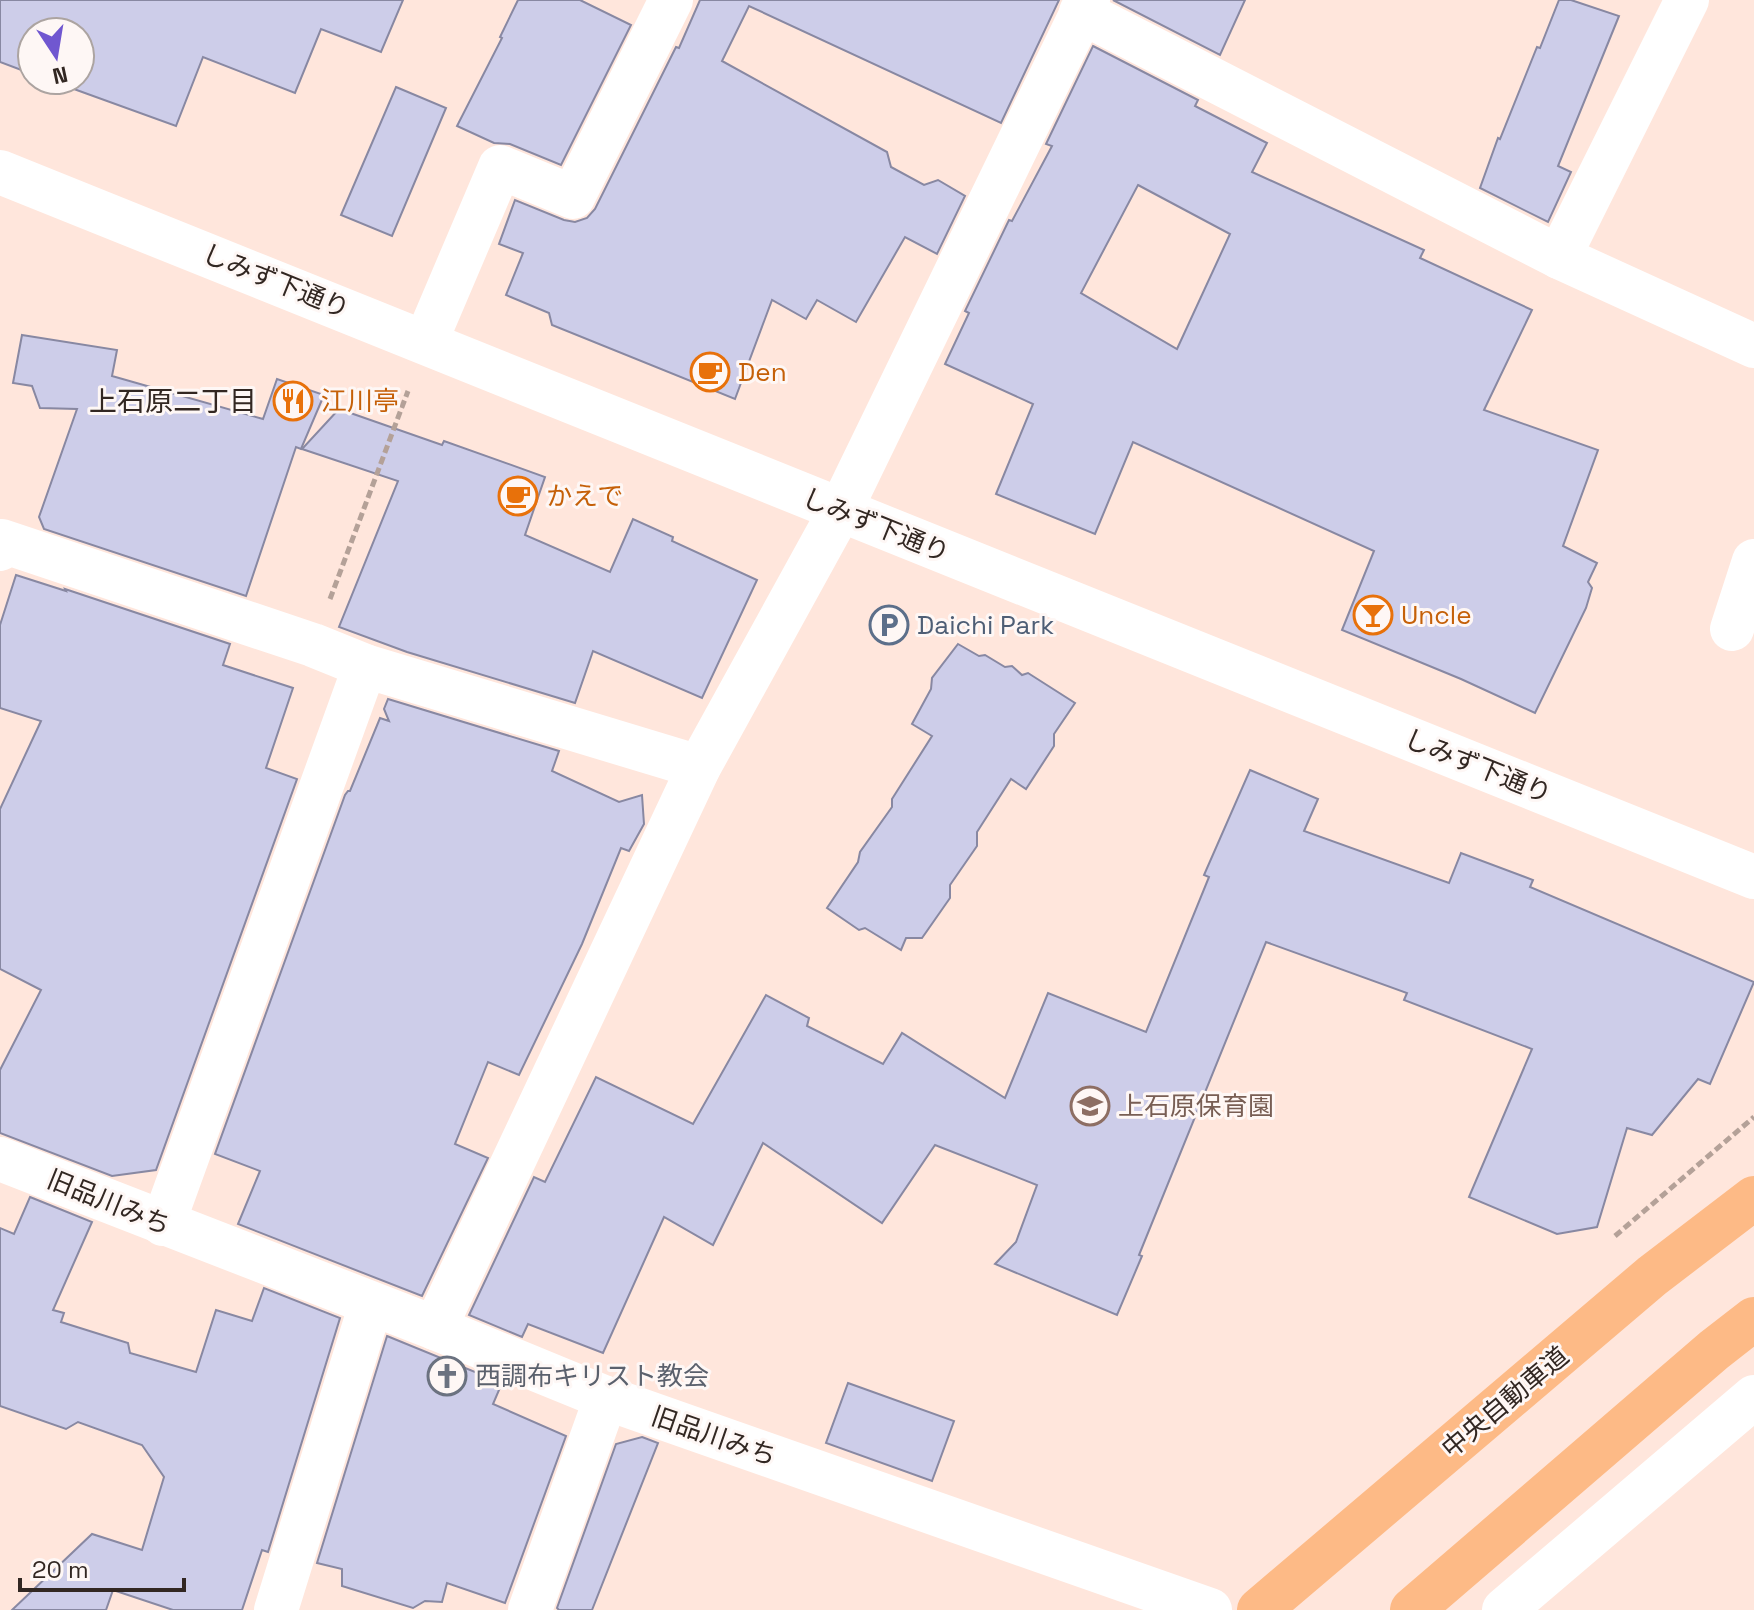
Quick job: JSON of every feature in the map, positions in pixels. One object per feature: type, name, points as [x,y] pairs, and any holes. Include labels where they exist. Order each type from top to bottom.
[{"type":"highway","name":"中央自動車道","points":[[1259,1610],[1652,1276],[1754,1198]]},
{"type":"highway","points":[[1412,1610],[1754,1319]]},
{"type":"street","points":[[426,341],[500,167],[573,197],[671,0]]},
{"type":"street","points":[[1559,257],[1687,0]]},
{"type":"street","points":[[435,1328],[699,767],[840,511],[1084,6],[1559,257],[1754,346]]},
{"type":"street","name":"しみず下通り","points":[[0,172],[1754,877]]},
{"type":"street","points":[[0,549],[2,541],[313,645],[365,666],[699,767]]},
{"type":"street","points":[[1732,629],[1754,561]]},
{"type":"street","points":[[163,1224],[365,666]]},
{"type":"street","name":"旧品川みち","points":[[0,1159],[606,1398],[1210,1610]]},
{"type":"street","points":[[276,1610],[371,1304]]},
{"type":"street","points":[[1504,1610],[1754,1397]]},
{"type":"street","points":[[530,1610],[606,1398]]},
{"type":"path","points":[[313,645],[426,341]]},
{"type":"building","points":[[0,0],[403,0],[381,52],[321,29],[295,93],[203,57],[176,126],[93,96],[96,96],[96,16],[16,16],[16,68],[0,62]]},
{"type":"building","points":[[518,0],[580,0],[631,25],[561,165],[510,144],[494,143],[457,126]]},
{"type":"building","points":[[700,0],[1059,0],[1001,123],[749,6],[722,61],[887,152],[891,167],[924,185],[938,180],[965,196],[937,254],[905,237],[856,322],[817,300],[806,319],[772,300],[735,399],[552,325],[549,313],[506,295],[523,253],[499,244],[515,200],[575,222],[587,218],[595,209],[676,47],[679,48]]},
{"type":"building","points":[[1113,0],[1245,0],[1220,55]]},
{"type":"building","points":[[1559,0],[1571,0],[1619,16],[1558,166],[1571,172],[1548,222],[1480,188],[1498,138]]},
{"type":"building","points":[[1093,46],[1198,100],[1195,106],[1267,143],[1252,172],[1424,250],[1420,258],[1532,310],[1484,410],[1598,450],[1563,546],[1597,563],[1588,582],[1592,588],[1586,608],[1535,713],[1342,630],[1374,551],[1133,442],[1095,534],[996,494],[1033,404],[945,364],[969,313],[965,311],[1009,220],[1012,221],[1052,146],[1046,144]],"holes":[[[1138,185],[1230,234],[1177,349],[1081,293]]]},
{"type":"building","points":[[396,87],[446,108],[392,236],[341,215]]},
{"type":"building","points":[[22,335],[117,350],[112,376],[263,419],[277,379],[324,395],[301,449],[296,447],[246,596],[44,529],[39,517],[77,409],[40,408],[32,386],[13,383]]},
{"type":"building","points":[[339,409],[442,445],[444,441],[545,477],[525,535],[610,572],[633,519],[673,537],[672,541],[757,580],[702,698],[593,651],[575,703],[407,652],[339,627],[398,481],[302,449]]},
{"type":"building","points":[[16,575],[230,644],[223,665],[293,688],[266,768],[297,779],[156,1170],[112,1176],[0,1133],[0,1070],[41,990],[0,969],[0,809],[41,721],[0,708],[0,625]]},
{"type":"building","points":[[958,644],[1005,667],[1012,666],[1022,675],[1028,673],[1075,703],[1054,734],[1054,746],[1026,789],[1011,779],[977,832],[977,846],[950,885],[950,898],[922,938],[906,938],[901,950],[865,928],[859,930],[827,908],[858,862],[860,852],[892,807],[892,799],[932,736],[912,724],[931,689],[932,678]]},
{"type":"building","points":[[388,699],[559,751],[552,771],[619,802],[642,795],[644,824],[629,851],[621,848],[582,944],[519,1075],[488,1062],[455,1144],[488,1158],[422,1296],[238,1224],[260,1171],[215,1154],[345,795],[350,791],[380,718],[389,721],[384,709]]},
{"type":"building","points":[[1250,770],[1318,799],[1304,831],[1449,883],[1461,853],[1533,880],[1530,887],[1754,982],[1710,1084],[1698,1079],[1652,1135],[1627,1128],[1597,1227],[1557,1234],[1469,1197],[1532,1049],[1404,1000],[1407,993],[1266,942],[1117,1315],[995,1264],[1016,1242],[1037,1185],[935,1145],[882,1223],[763,1143],[713,1245],[664,1217],[603,1353],[528,1324],[522,1337],[469,1315],[534,1177],[545,1182],[596,1077],[693,1124],[766,995],[809,1018],[807,1026],[883,1064],[902,1033],[1005,1098],[1048,993],[1146,1032],[1209,877],[1204,875]]},
{"type":"building","points":[[30,1197],[92,1222],[53,1310],[64,1313],[61,1322],[128,1343],[130,1353],[196,1372],[216,1310],[252,1321],[264,1288],[340,1318],[268,1552],[262,1550],[242,1610],[173,1610],[113,1590],[106,1610],[12,1610],[92,1534],[142,1550],[164,1477],[142,1445],[78,1422],[66,1429],[0,1406],[0,1228],[14,1234]]},
{"type":"building","points":[[387,1336],[502,1383],[493,1404],[566,1436],[505,1603],[447,1583],[442,1602],[425,1601],[413,1608],[342,1586],[342,1569],[317,1563]]},
{"type":"building","points":[[848,1383],[954,1421],[932,1481],[826,1443]]},
{"type":"building","points":[[642,1437],[658,1443],[592,1610],[559,1610],[557,1608],[616,1444]]},
{"type":"place","name":"Den","points":[[710,372]]},
{"type":"place","name":"江川亭","points":[[293,401]]},
{"type":"place","name":"かえで","points":[[518,496]]},
{"type":"place","name":"Uncle","points":[[1373,615]]},
{"type":"place","name":"Daichi Park","points":[[889,625]]},
{"type":"place","name":"上石原保育園","points":[[1090,1106]]},
{"type":"place","name":"西調布キリスト教会","points":[[447,1376]]},
{"type":"district","name":"上石原二丁目","points":[[173,401]]}]
